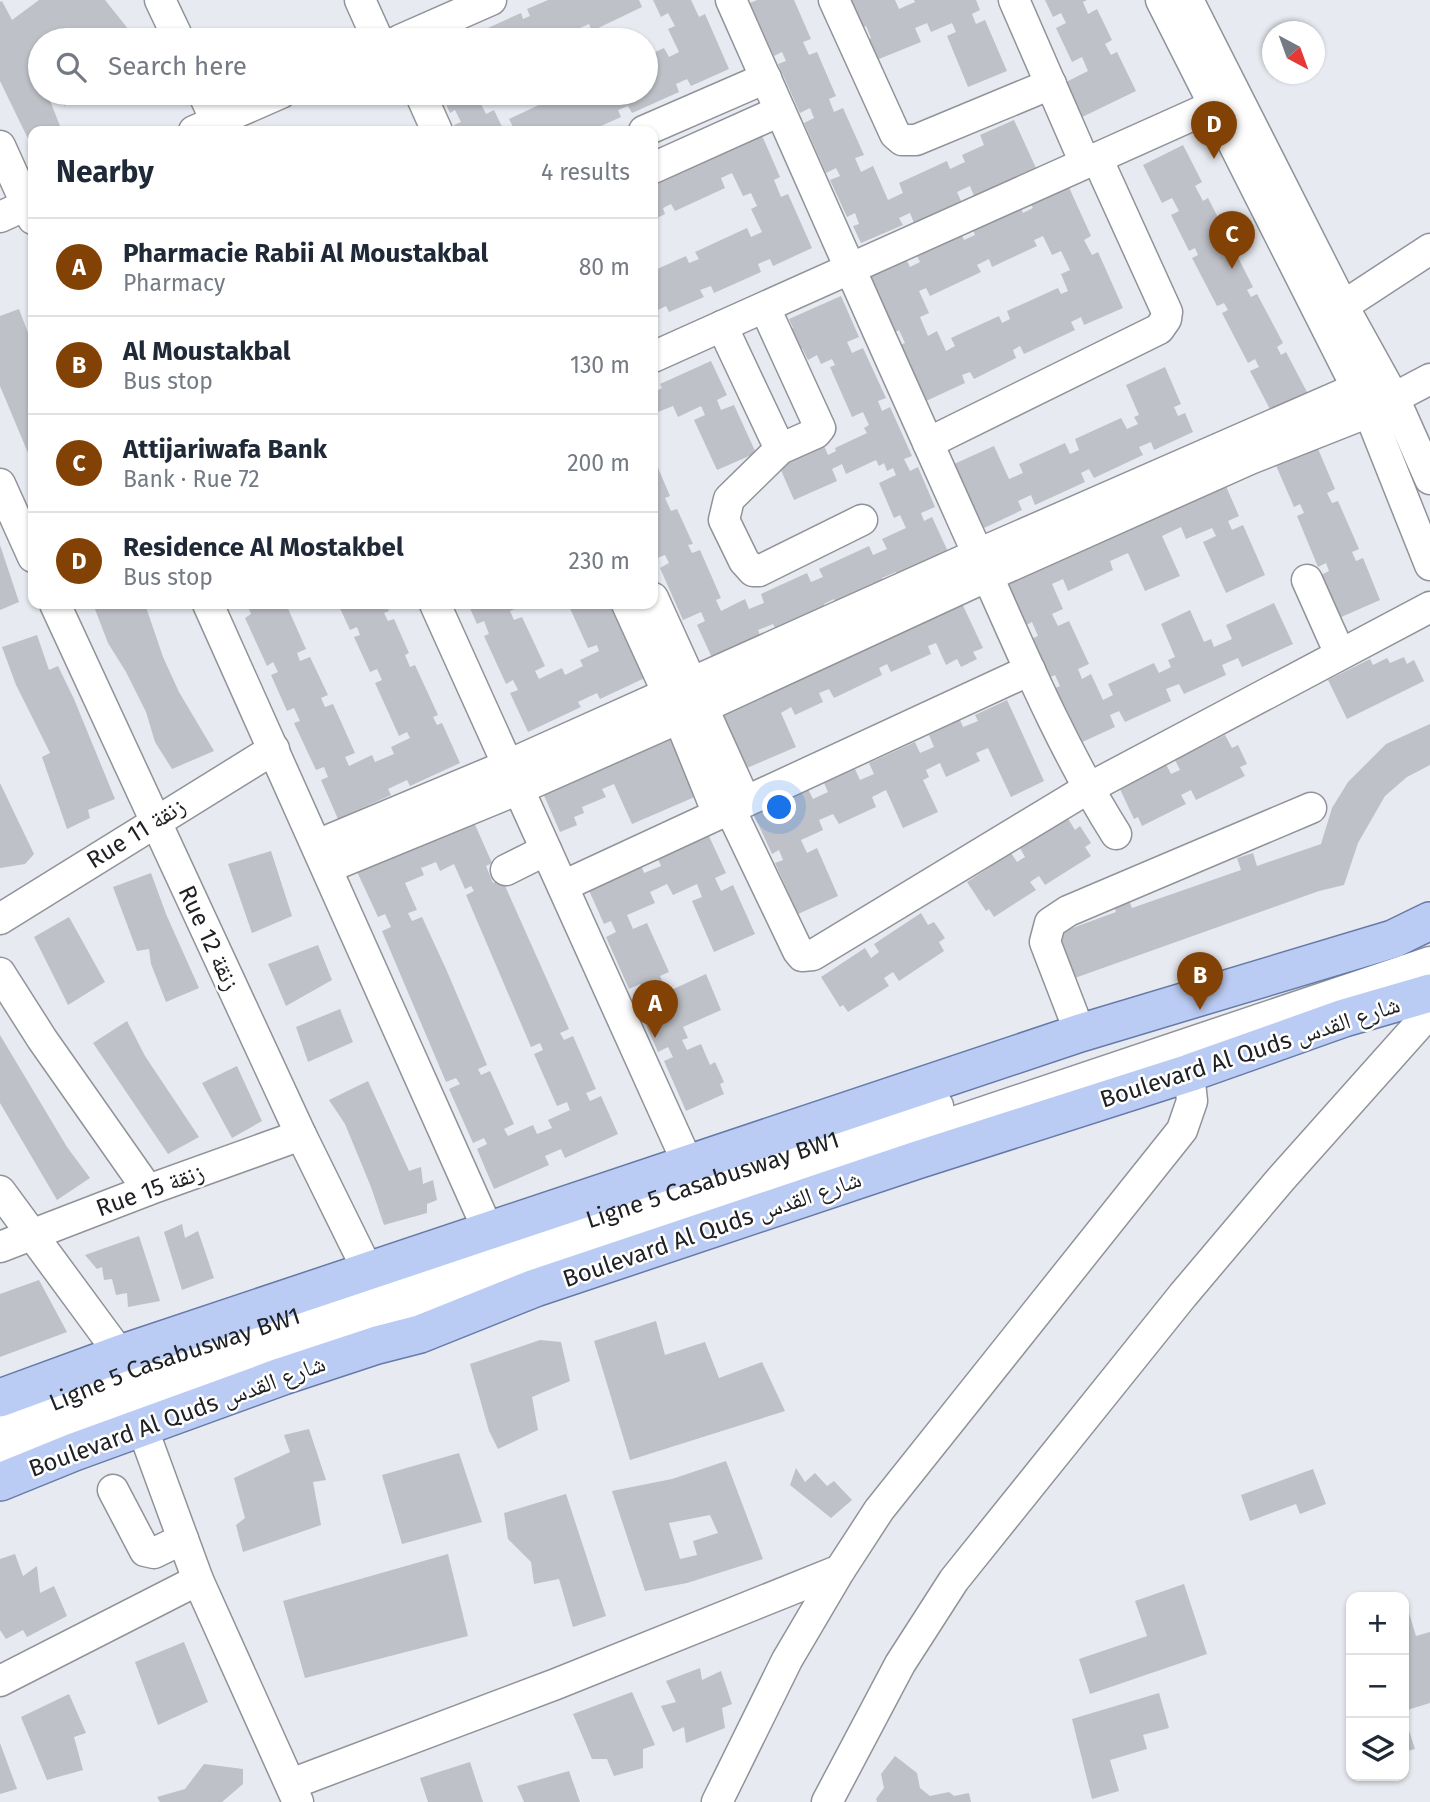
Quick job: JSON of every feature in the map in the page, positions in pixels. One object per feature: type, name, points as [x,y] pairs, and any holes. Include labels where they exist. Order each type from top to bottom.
[{"type":"main road","name":"Boulevard Al Quds شارع القدس","points":[[0,1482],[130,1388],[368,1271],[1080,1033],[1393,939],[1430,921]]},
{"type":"main road","name":"Boulevard Al Quds شارع القدس","points":[[0,1398],[283,1376],[420,1334],[535,1288],[917,1160],[1189,1073],[1343,1018],[1430,993]]},
{"type":"street","points":[[160,0],[173,28]]},
{"type":"street","points":[[360,0],[373,28]]},
{"type":"street","points":[[379,0],[392,28]]},
{"type":"street","points":[[416,28],[443,10],[491,0]]},
{"type":"street","points":[[731,0],[1030,670],[1087,789],[1115,834]]},
{"type":"street","points":[[834,0],[894,134],[902,140],[916,139],[1051,84]]},
{"type":"street","points":[[928,443],[1159,329],[1164,324],[1167,312],[1051,84],[1014,0]]},
{"type":"street","points":[[1161,0],[1213,106],[1373,399],[1430,479]]},
{"type":"street","points":[[1188,0],[1343,306],[1430,565]]},
{"type":"street","points":[[656,126],[766,78]]},
{"type":"street","points":[[206,105],[211,126]]},
{"type":"street","points":[[215,126],[257,105]]},
{"type":"street","points":[[406,105],[416,126]]},
{"type":"street","points":[[425,105],[435,126]]},
{"type":"street","points":[[658,355],[1213,106]]},
{"type":"street","points":[[658,166],[780,111]]},
{"type":"street","points":[[0,146],[28,203]]},
{"type":"street","points":[[0,217],[28,210]]},
{"type":"street","points":[[1343,306],[1430,249]]},
{"type":"street","points":[[765,308],[820,428],[816,433],[780,449],[729,499],[724,520],[748,567],[753,571],[862,520]]},
{"type":"street","points":[[722,326],[780,449]]},
{"type":"street","points":[[322,856],[513,777],[983,565],[1373,399],[1430,379]]},
{"type":"street","points":[[0,484],[28,546]]},
{"type":"street","points":[[1307,580],[1340,654]]},
{"type":"street","points":[[656,609],[685,701],[731,808],[798,951],[805,957],[813,956],[1087,789],[1430,607]]},
{"type":"street","name":"Rue 12 زنقة","points":[[57,609],[154,822],[368,1271]]},
{"type":"street","points":[[210,609],[488,1230]]},
{"type":"street","points":[[437,609],[688,1164]]},
{"type":"street","points":[[631,609],[685,701]]},
{"type":"street","points":[[563,886],[1030,670]]},
{"type":"street","name":"Rue 11 زنقة","points":[[0,919],[274,750]]},
{"type":"street","points":[[1080,1033],[1045,942],[1050,923],[1068,911],[1311,808]]},
{"type":"street","points":[[506,870],[546,850]]},
{"type":"street","name":"Ligne 5 Casabusway BW1","points":[[0,1455],[130,1388],[143,1366],[976,1094],[1331,983],[1430,944]]},
{"type":"street","name":"Ligne 5 Casabusway BW1","points":[[0,1425],[130,1388],[1430,962]]},
{"type":"street","points":[[0,973],[42,1039],[148,1190]]},
{"type":"street","points":[[827,1802],[900,1664],[954,1580],[1192,1284],[1281,1179],[1430,1012]]},
{"type":"street","points":[[717,1802],[787,1660],[840,1570],[880,1510],[1182,1130],[1192,1101],[1189,1073]]},
{"type":"street","name":"Rue 15 زنقة","points":[[0,1247],[301,1135]]},
{"type":"street","points":[[0,1191],[33,1233],[130,1388],[198,1580],[294,1793],[840,1570]]},
{"type":"street","points":[[113,1490],[145,1551],[153,1553],[183,1539]]},
{"type":"street","points":[[0,1681],[198,1580]]},
{"type":"building","points":[[39,0],[105,0],[127,28],[28,28],[28,105],[52,105],[60,126],[28,126],[28,139],[0,81],[0,2],[2,1],[12,20]]},
{"type":"building","points":[[548,0],[639,0],[642,7],[598,28],[591,28],[589,24],[580,28],[488,28],[521,13],[523,19],[530,16],[527,9]]},
{"type":"building","points":[[653,0],[691,0],[699,17],[705,14],[729,69],[691,86],[687,79],[676,84],[679,92],[658,101],[658,51],[664,48],[669,57],[679,52],[668,29],[675,26],[668,13],[661,17]]},
{"type":"building","points":[[757,0],[794,0],[811,39],[803,42],[809,55],[817,52],[836,96],[829,99],[834,112],[843,108],[864,155],[855,158],[861,172],[873,166],[888,200],[903,193],[899,183],[947,161],[950,169],[965,162],[962,155],[984,145],[980,135],[1014,120],[1036,168],[974,196],[970,186],[957,192],[961,201],[914,223],[910,213],[899,218],[903,225],[861,243],[853,226],[859,224],[855,213],[847,217],[830,180],[840,176],[836,168],[826,173],[804,123],[814,118],[810,108],[800,113],[778,64],[786,61],[782,52],[774,56],[750,3]]},
{"type":"building","points":[[847,0],[895,0],[899,9],[915,2],[914,0],[976,0],[980,10],[972,14],[976,24],[985,20],[1007,71],[968,87],[947,36],[956,32],[952,23],[931,32],[927,23],[915,28],[921,42],[874,61],[865,41],[871,38],[866,26],[860,29]]},
{"type":"building","points":[[1045,0],[1087,0],[1083,2],[1088,14],[1097,9],[1112,40],[1105,44],[1111,55],[1117,52],[1136,91],[1078,119],[1062,84],[1088,71],[1082,57],[1072,62],[1056,28],[1066,23],[1061,13],[1053,17]]},
{"type":"building","points":[[446,105],[482,105],[486,114],[494,110],[502,126],[454,126],[461,122],[455,110],[450,113]]},
{"type":"building","points":[[539,105],[650,105],[632,113],[628,106],[618,110],[621,117],[601,126],[512,126],[509,119]]},
{"type":"building","points":[[757,124],[780,177],[774,180],[781,197],[788,194],[812,248],[773,266],[770,259],[758,264],[761,272],[714,293],[711,286],[700,290],[704,297],[669,312],[666,306],[658,310],[658,269],[686,256],[689,263],[699,259],[695,252],[747,228],[751,237],[762,232],[751,209],[757,206],[751,193],[743,196],[732,173],[721,178],[725,188],[675,211],[671,204],[663,208],[665,214],[658,218],[658,175]]},
{"type":"building","points":[[1183,145],[1202,182],[1195,186],[1203,201],[1208,198],[1225,231],[1218,235],[1221,242],[1228,238],[1253,287],[1247,290],[1251,297],[1257,294],[1283,343],[1277,347],[1281,355],[1286,352],[1308,394],[1272,413],[1250,371],[1259,367],[1255,359],[1248,363],[1222,313],[1228,310],[1224,303],[1217,306],[1192,258],[1198,255],[1195,248],[1189,251],[1171,215],[1179,211],[1172,198],[1162,203],[1143,165]]},
{"type":"building","points":[[1067,183],[1091,236],[1084,240],[1092,255],[1098,252],[1123,308],[1084,325],[1081,317],[1071,322],[1075,330],[1024,354],[1020,346],[1013,350],[1016,358],[974,379],[970,372],[962,375],[965,383],[926,401],[900,345],[905,343],[899,330],[893,333],[868,277],[906,259],[910,267],[920,262],[916,254],[961,233],[964,240],[975,235],[972,228],[1020,206],[1023,213],[1033,208],[1029,201]],"holes":[[[1043,236],[1052,255],[1061,251],[1070,270],[1061,274],[1068,291],[1061,294],[1058,288],[1007,311],[1010,319],[1002,323],[999,316],[951,338],[955,346],[946,351],[937,331],[928,336],[920,317],[929,313],[919,291],[926,288],[930,296],[981,272],[977,265],[989,259],[992,267],[1037,246],[1034,240]]]},
{"type":"building","points":[[841,296],[859,337],[847,342],[852,353],[863,348],[886,398],[878,401],[882,411],[890,407],[912,456],[904,459],[910,471],[918,467],[935,507],[921,513],[924,521],[932,517],[950,556],[900,579],[896,572],[882,578],[885,585],[837,606],[834,599],[824,604],[827,610],[777,632],[773,624],[758,630],[761,638],[713,660],[697,625],[705,621],[701,612],[683,620],[660,568],[669,563],[665,555],[658,558],[658,468],[670,496],[665,498],[671,511],[677,509],[693,544],[688,545],[692,553],[700,550],[721,598],[716,600],[721,611],[745,599],[749,609],[764,603],[761,594],[807,573],[811,582],[823,577],[819,569],[869,546],[873,555],[887,549],[882,539],[906,528],[900,515],[894,518],[879,483],[896,475],[893,468],[887,471],[884,463],[879,466],[876,460],[846,474],[842,464],[832,469],[837,481],[794,500],[777,461],[822,441],[828,455],[836,451],[835,448],[867,433],[864,428],[869,425],[863,412],[852,417],[830,367],[835,365],[832,359],[821,364],[817,355],[808,360],[802,348],[792,353],[783,332],[793,328],[789,319]]},
{"type":"building","points":[[19,309],[28,333],[28,453],[0,386],[0,316]]},
{"type":"building","points":[[711,361],[727,395],[717,400],[721,410],[734,405],[756,453],[717,470],[694,420],[705,415],[701,406],[678,417],[673,406],[658,412],[658,390],[662,388],[660,384]]},
{"type":"building","points":[[1165,367],[1181,404],[1174,407],[1178,416],[1185,413],[1193,432],[1154,450],[1151,442],[1139,447],[1143,455],[1094,478],[1089,469],[1081,473],[1085,482],[1035,505],[1031,495],[1018,501],[1022,510],[984,528],[954,464],[994,446],[1009,479],[1023,473],[1019,464],[1065,443],[1070,454],[1079,450],[1075,439],[1121,418],[1127,429],[1138,424],[1134,417],[1139,415],[1126,385]]},
{"type":"building","points":[[1313,437],[1335,489],[1327,493],[1332,503],[1338,501],[1359,549],[1352,552],[1356,561],[1363,558],[1380,600],[1339,618],[1321,575],[1329,571],[1326,563],[1318,567],[1297,516],[1304,513],[1300,504],[1294,507],[1271,454]]},
{"type":"building","points":[[1221,475],[1239,516],[1228,521],[1232,530],[1243,525],[1265,575],[1226,593],[1203,542],[1216,536],[1212,528],[1186,539],[1181,527],[1162,536],[1180,576],[1145,591],[1128,553],[1110,561],[1113,570],[1068,591],[1063,579],[1052,584],[1063,609],[1052,614],[1058,626],[1069,621],[1089,664],[1078,669],[1082,679],[1091,674],[1103,700],[1113,695],[1108,684],[1154,663],[1159,673],[1171,667],[1168,660],[1175,657],[1161,624],[1190,610],[1204,642],[1211,639],[1214,647],[1232,639],[1226,625],[1274,603],[1293,644],[1242,667],[1238,658],[1222,665],[1226,675],[1184,694],[1179,684],[1166,689],[1171,701],[1125,722],[1119,711],[1110,715],[1115,727],[1078,744],[1053,689],[1060,686],[1055,675],[1048,678],[1031,639],[1038,636],[1032,622],[1025,626],[1002,575],[1053,564],[1049,554],[1100,531],[1104,541],[1114,536],[1109,526]]},
{"type":"building","points":[[0,545],[19,602],[0,610]]},
{"type":"building","points":[[958,595],[983,648],[973,652],[977,659],[961,667],[957,659],[946,665],[936,643],[928,646],[931,654],[891,672],[887,664],[879,668],[882,675],[834,698],[829,689],[819,693],[823,702],[795,715],[791,707],[781,713],[796,747],[747,768],[719,705],[865,637],[870,647]]},
{"type":"building","points":[[95,609],[147,609],[163,657],[179,692],[214,751],[172,769],[155,742],[146,712],[108,643]]},
{"type":"building","points":[[249,609],[288,609],[306,649],[297,653],[300,661],[310,657],[328,695],[321,698],[325,707],[333,704],[355,753],[345,757],[349,766],[372,755],[375,762],[394,754],[391,747],[410,738],[407,732],[399,736],[375,683],[382,680],[377,669],[370,672],[354,637],[360,635],[357,627],[350,630],[340,609],[388,609],[384,613],[388,621],[394,619],[409,653],[405,655],[410,667],[415,665],[438,715],[433,717],[437,725],[442,723],[460,763],[410,786],[407,780],[388,789],[391,795],[338,819],[321,780],[328,777],[324,767],[316,770],[294,723],[300,721],[294,708],[287,711],[271,675],[278,672],[273,662],[267,666],[245,618],[251,614]]},
{"type":"building","points":[[470,609],[515,609],[510,611],[514,620],[522,617],[545,666],[535,671],[539,679],[562,668],[565,675],[583,666],[580,660],[599,651],[597,645],[588,648],[570,609],[618,609],[626,638],[631,636],[649,676],[600,699],[597,693],[578,702],[581,707],[528,732],[510,693],[518,690],[513,680],[506,684],[484,636],[489,634],[484,621],[477,624]]},
{"type":"building","points":[[37,635],[49,670],[58,666],[74,699],[115,799],[88,810],[90,818],[67,829],[42,757],[50,753],[16,685],[2,647]]},
{"type":"building","points":[[1404,657],[1407,664],[1414,660],[1424,681],[1347,719],[1328,680],[1370,659],[1373,665],[1387,658],[1390,663]]},
{"type":"building","points":[[1007,700],[1044,781],[1011,797],[988,748],[976,753],[980,761],[946,777],[940,763],[926,770],[929,777],[923,780],[938,812],[903,828],[886,790],[872,797],[876,807],[839,824],[833,814],[819,820],[823,830],[801,840],[807,853],[817,848],[838,896],[798,914],[775,863],[783,860],[779,850],[772,854],[754,815],[808,789],[813,799],[828,792],[824,783],[855,769],[860,780],[874,774],[869,763],[915,742],[920,753],[934,747],[929,735],[960,720],[963,727],[978,721],[975,715]]},
{"type":"building","points":[[1430,724],[1430,765],[1407,777],[1385,796],[1358,843],[1344,885],[1319,891],[1072,979],[1056,934],[1116,912],[1112,900],[1127,895],[1132,908],[1241,870],[1237,858],[1253,853],[1257,866],[1321,844],[1332,808],[1348,782],[1386,744]]},
{"type":"building","points":[[668,728],[697,796],[632,824],[614,784],[602,789],[606,797],[582,807],[584,813],[574,817],[577,825],[560,832],[539,784]]},
{"type":"building","points":[[1225,735],[1232,748],[1238,745],[1247,764],[1240,767],[1245,776],[1196,800],[1191,790],[1181,795],[1186,804],[1142,826],[1138,817],[1134,819],[1119,787],[1166,764],[1171,774],[1180,770],[1175,760]]},
{"type":"building","points":[[0,783],[34,854],[25,864],[0,868]]},
{"type":"building","points":[[469,811],[492,863],[486,866],[493,883],[502,879],[569,1029],[560,1033],[564,1040],[573,1036],[596,1089],[586,1093],[590,1101],[601,1096],[618,1134],[565,1158],[561,1149],[545,1156],[549,1165],[494,1189],[477,1149],[487,1144],[484,1138],[473,1143],[449,1089],[460,1084],[456,1078],[446,1082],[382,931],[391,927],[385,914],[378,917],[353,863]],"holes":[[[436,862],[440,871],[454,864],[465,889],[471,886],[474,891],[466,895],[531,1047],[540,1043],[543,1050],[534,1054],[557,1106],[567,1102],[570,1110],[548,1120],[552,1128],[537,1134],[533,1125],[508,1136],[504,1129],[514,1124],[490,1071],[481,1075],[478,1069],[487,1065],[446,969],[422,917],[412,921],[408,913],[417,910],[405,883],[424,875],[421,868]]]},
{"type":"building","points":[[1067,817],[1075,830],[1080,826],[1091,843],[1085,847],[1091,856],[1045,885],[1039,876],[1030,882],[1036,890],[994,917],[989,909],[986,911],[967,882],[1011,853],[1017,862],[1025,857],[1020,848]]},
{"type":"building","points":[[708,834],[726,873],[715,878],[721,891],[733,885],[755,934],[714,952],[692,901],[702,897],[697,884],[673,895],[667,884],[650,892],[655,903],[627,915],[633,929],[647,923],[669,972],[660,976],[667,992],[706,974],[721,1010],[683,1027],[688,1038],[682,1040],[687,1050],[701,1044],[710,1065],[715,1062],[724,1082],[720,1084],[724,1094],[686,1111],[664,1061],[673,1057],[668,1047],[658,1052],[636,1003],[646,998],[640,984],[629,989],[606,937],[616,932],[611,921],[604,924],[587,886],[640,862],[644,873],[661,866],[657,857]]},
{"type":"building","points":[[271,851],[292,916],[252,933],[228,864]]},
{"type":"building","points":[[151,873],[199,988],[166,1002],[151,964],[149,949],[137,951],[113,887]]},
{"type":"building","points":[[921,913],[928,925],[934,922],[945,938],[939,942],[944,951],[899,981],[893,972],[884,978],[889,986],[848,1012],[843,1005],[840,1007],[821,977],[865,948],[871,958],[879,952],[874,944]]},
{"type":"building","points":[[69,917],[105,982],[68,1005],[34,937]]},
{"type":"building","points":[[318,945],[332,980],[286,1006],[268,964]]},
{"type":"building","points":[[340,1009],[353,1042],[308,1062],[296,1027]]},
{"type":"building","points":[[127,1021],[145,1056],[199,1137],[168,1154],[93,1043]]},
{"type":"building","points":[[0,1035],[67,1147],[90,1178],[57,1200],[0,1103]]},
{"type":"building","points":[[237,1066],[262,1121],[232,1138],[202,1083]]},
{"type":"building","points":[[368,1081],[409,1171],[421,1167],[423,1184],[433,1180],[437,1200],[427,1204],[427,1213],[384,1225],[345,1124],[329,1100]]},
{"type":"building","points":[[182,1224],[185,1238],[198,1231],[214,1278],[182,1290],[164,1232]]},
{"type":"building","points":[[139,1236],[160,1301],[128,1307],[127,1293],[116,1295],[112,1279],[104,1280],[102,1267],[97,1269],[85,1255]]},
{"type":"building","points":[[39,1280],[67,1332],[0,1357],[0,1294]]},
{"type":"building","points":[[656,1321],[665,1355],[705,1342],[719,1378],[762,1362],[785,1411],[630,1460],[594,1341]]},
{"type":"building","points":[[540,1340],[561,1342],[570,1381],[532,1397],[538,1430],[498,1449],[489,1431],[470,1364]]},
{"type":"building","points":[[309,1429],[326,1480],[313,1482],[321,1525],[243,1552],[236,1525],[245,1518],[234,1478],[290,1452],[284,1435]]},
{"type":"building","points":[[459,1453],[482,1522],[402,1544],[382,1475]]},
{"type":"building","points":[[726,1461],[763,1559],[687,1583],[645,1591],[612,1491],[672,1479]],"holes":[[[710,1515],[718,1533],[693,1541],[697,1555],[680,1559],[669,1523]]]},
{"type":"building","points":[[796,1468],[805,1482],[815,1473],[827,1486],[834,1481],[852,1500],[831,1518],[790,1485]]},
{"type":"building","points":[[1313,1469],[1326,1504],[1300,1514],[1296,1504],[1250,1521],[1241,1495]]},
{"type":"building","points":[[566,1494],[606,1616],[573,1627],[559,1579],[534,1584],[531,1562],[508,1539],[504,1513]]},
{"type":"building","points":[[15,1554],[23,1576],[37,1566],[40,1593],[54,1586],[67,1616],[27,1637],[23,1630],[6,1639],[0,1630],[0,1559]]},
{"type":"building","points":[[448,1554],[468,1636],[305,1678],[283,1601]]},
{"type":"building","points":[[1184,1584],[1207,1654],[1090,1694],[1079,1659],[1147,1636],[1135,1601]]},
{"type":"building","points":[[1409,1613],[1416,1636],[1430,1632],[1430,1703],[1409,1709]]},
{"type":"building","points":[[184,1642],[208,1702],[158,1725],[135,1662]]},
{"type":"building","points":[[700,1668],[702,1680],[721,1671],[732,1704],[722,1708],[725,1728],[686,1743],[684,1727],[673,1732],[661,1706],[676,1702],[666,1681]]},
{"type":"building","points":[[632,1692],[655,1745],[643,1749],[643,1768],[614,1776],[607,1759],[592,1759],[573,1714]]},
{"type":"building","points":[[1159,1693],[1169,1728],[1143,1735],[1147,1749],[1110,1760],[1119,1791],[1092,1799],[1072,1719]]},
{"type":"building","points":[[69,1694],[86,1733],[74,1737],[83,1770],[47,1780],[21,1717]]},
{"type":"building","points":[[1409,1730],[1415,1749],[1409,1751]]},
{"type":"building","points":[[0,1743],[17,1789],[0,1794]]},
{"type":"building","points":[[895,1756],[917,1773],[920,1788],[930,1796],[949,1792],[954,1796],[969,1793],[971,1802],[877,1802],[876,1799],[884,1788],[881,1774]]},
{"type":"building","points":[[470,1762],[483,1802],[428,1802],[420,1778]]},
{"type":"building","points":[[204,1764],[243,1769],[243,1784],[222,1802],[160,1802],[157,1797],[185,1789]]},
{"type":"building","points":[[569,1771],[580,1802],[524,1802],[517,1786]]},
{"type":"place","name":"Residence Al Mostakbel","points":[[1214,159]]},
{"type":"place","name":"Attijariwafa Bank","points":[[1232,269]]},
{"type":"place","name":"Al Moustakbal","points":[[1200,1010]]},
{"type":"place","name":"Pharmacie Rabii Al Moustakbal","points":[[655,1038]]}]
